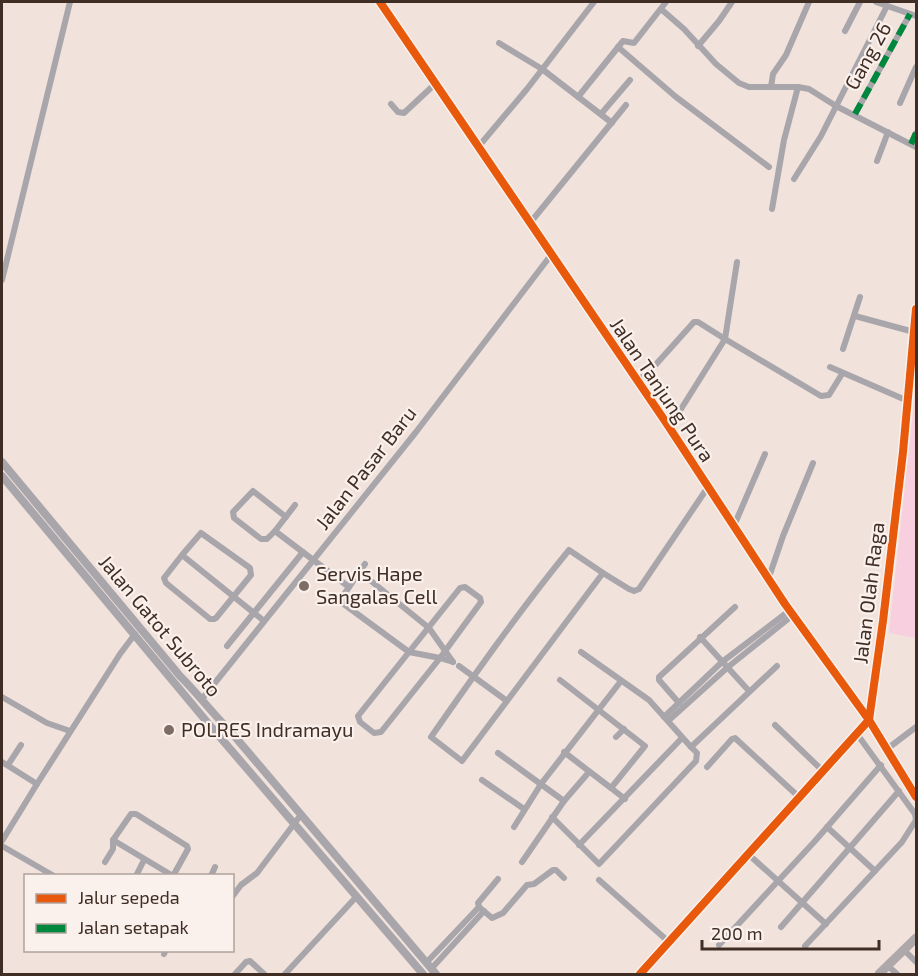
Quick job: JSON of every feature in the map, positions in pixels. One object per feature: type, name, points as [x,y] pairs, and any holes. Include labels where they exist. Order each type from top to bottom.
[{"type":"main road","points":[[879,975],[916,938]]},
{"type":"street","points":[[2,280],[70,2]]},
{"type":"street","name":"Jalan Tanjung Pura","points":[[380,2],[664,421],[768,580],[868,720],[916,797]]},
{"type":"street","points":[[479,146],[542,69],[592,2]]},
{"type":"street","points":[[578,97],[624,40],[634,43],[666,2]]},
{"type":"street","points":[[698,46],[732,2]]},
{"type":"street","points":[[771,87],[773,74],[789,49],[809,2]]},
{"type":"street","points":[[845,31],[860,2]]},
{"type":"street","points":[[876,2],[913,15]]},
{"type":"street","points":[[794,179],[821,136],[887,6]]},
{"type":"street","points":[[661,9],[684,28],[716,64],[743,85],[810,89],[837,106],[914,146],[916,134]]},
{"type":"street","name":"Gang 26","points":[[855,114],[913,15]]},
{"type":"street","points":[[500,43],[542,69],[612,123]]},
{"type":"street","points":[[618,47],[675,97],[769,167]]},
{"type":"street","points":[[900,104],[916,67]]},
{"type":"street","points":[[601,114],[630,80]]},
{"type":"street","points":[[391,104],[400,114],[404,113],[435,84]]},
{"type":"street","points":[[772,208],[789,120],[798,87]]},
{"type":"street","points":[[530,223],[626,105]]},
{"type":"street","points":[[877,161],[888,132]]},
{"type":"street","name":"Jalan Pasar Baru","points":[[202,699],[416,432],[551,255]]},
{"type":"street","points":[[664,421],[681,409],[725,339],[737,262]]},
{"type":"street","points":[[843,349],[860,297]]},
{"type":"street","name":"Jalan Olah Raga","points":[[640,975],[868,720],[883,621],[916,309]]},
{"type":"street","points":[[855,316],[914,332]]},
{"type":"street","points":[[637,381],[650,371],[694,322],[698,321],[821,396],[829,395],[842,374]]},
{"type":"street","points":[[830,367],[908,401]]},
{"type":"street","points":[[734,528],[765,454]]},
{"type":"street","name":"Jalan Gatot Subroto","points":[[2,462],[180,676],[202,699],[213,715],[231,732],[431,969]]},
{"type":"street","points":[[768,580],[813,463]]},
{"type":"street","name":"Jalan Gatot Subroto","points":[[2,476],[180,691],[423,975]]},
{"type":"street","points":[[603,573],[462,761],[431,737],[537,590],[569,550],[629,589],[633,591],[639,589],[708,487]]},
{"type":"street","points":[[286,517],[253,491],[233,512],[234,518],[261,539],[267,539],[275,531],[286,517],[295,505]]},
{"type":"street","points":[[275,531],[349,587]]},
{"type":"street","points":[[201,533],[250,568],[251,575],[234,596],[216,618],[211,619],[165,583],[164,578],[201,533]]},
{"type":"street","points":[[227,646],[303,552]]},
{"type":"street","points":[[182,555],[264,621]]},
{"type":"street","points":[[360,572],[429,628],[453,662],[409,652],[341,602],[365,564]]},
{"type":"street","points":[[462,587],[482,600],[446,651],[381,732],[374,733],[360,722],[358,716],[462,587]]},
{"type":"street","points":[[679,703],[658,680],[658,677],[735,607]]},
{"type":"street","points":[[666,719],[679,703],[791,613]]},
{"type":"street","points":[[51,874],[2,844],[70,731],[135,634]]},
{"type":"street","points":[[700,637],[749,691]]},
{"type":"street","points":[[552,817],[599,864],[696,761],[697,753],[649,700],[581,652]]},
{"type":"street","points":[[666,719],[725,665]]},
{"type":"street","points":[[459,666],[507,701]]},
{"type":"street","points":[[691,747],[777,666]]},
{"type":"street","points":[[560,680],[645,746],[611,788]]},
{"type":"street","points":[[514,827],[564,752],[621,681]]},
{"type":"street","points":[[2,697],[47,723],[70,731]]},
{"type":"street","points":[[775,725],[823,771]]},
{"type":"street","points":[[887,750],[916,726]]},
{"type":"street","points":[[616,737],[624,729]]},
{"type":"street","points":[[805,946],[902,842],[916,820],[915,814],[857,734]]},
{"type":"street","points":[[579,845],[682,738]]},
{"type":"street","points":[[707,766],[735,738],[799,797]]},
{"type":"street","points":[[21,745],[5,763],[37,784]]},
{"type":"street","points":[[564,752],[625,799]]},
{"type":"street","points":[[498,753],[564,801]]},
{"type":"street","points":[[719,945],[881,765]]},
{"type":"street","points":[[522,862],[552,817],[589,772]]},
{"type":"street","points":[[482,780],[524,809]]},
{"type":"street","points":[[781,927],[899,791]]},
{"type":"street","points":[[105,862],[113,849],[112,840],[131,814],[136,814],[187,846],[188,849],[174,874]]},
{"type":"street","points":[[234,894],[241,885],[257,873],[300,816]]},
{"type":"street","points":[[827,827],[875,871]]},
{"type":"street","points":[[112,840],[169,874]]},
{"type":"street","points":[[748,854],[826,924]]},
{"type":"street","points":[[137,874],[144,860]]},
{"type":"street","points":[[212,874],[215,867]]},
{"type":"street","points":[[498,879],[478,902],[492,918],[499,917],[527,885],[534,884],[553,870],[564,878]]},
{"type":"street","points":[[599,880],[669,942]]},
{"type":"street","points":[[285,975],[357,896]]},
{"type":"street","points":[[431,969],[482,909]]},
{"type":"street","points":[[904,950],[916,962]]},
{"type":"street","points":[[235,975],[246,962],[250,961],[264,975]]},
{"type":"street","points":[[888,966],[897,975]]},
{"type":"shaded area","points":[[916,386],[916,638],[889,633]]},
{"type":"marked path","points":[[855,114],[910,14]]},
{"type":"marked path","points":[[911,144],[916,133]]},
{"type":"cycle path","points":[[380,2],[665,421],[785,604],[869,720],[916,797]]},
{"type":"cycle path","points":[[640,974],[869,720],[903,452],[916,309]]},
{"type":"place","name":"Servis Hape Sangalas Cell","points":[[304,586]]},
{"type":"place","name":"POLRES Indramayu","points":[[169,730]]}]
